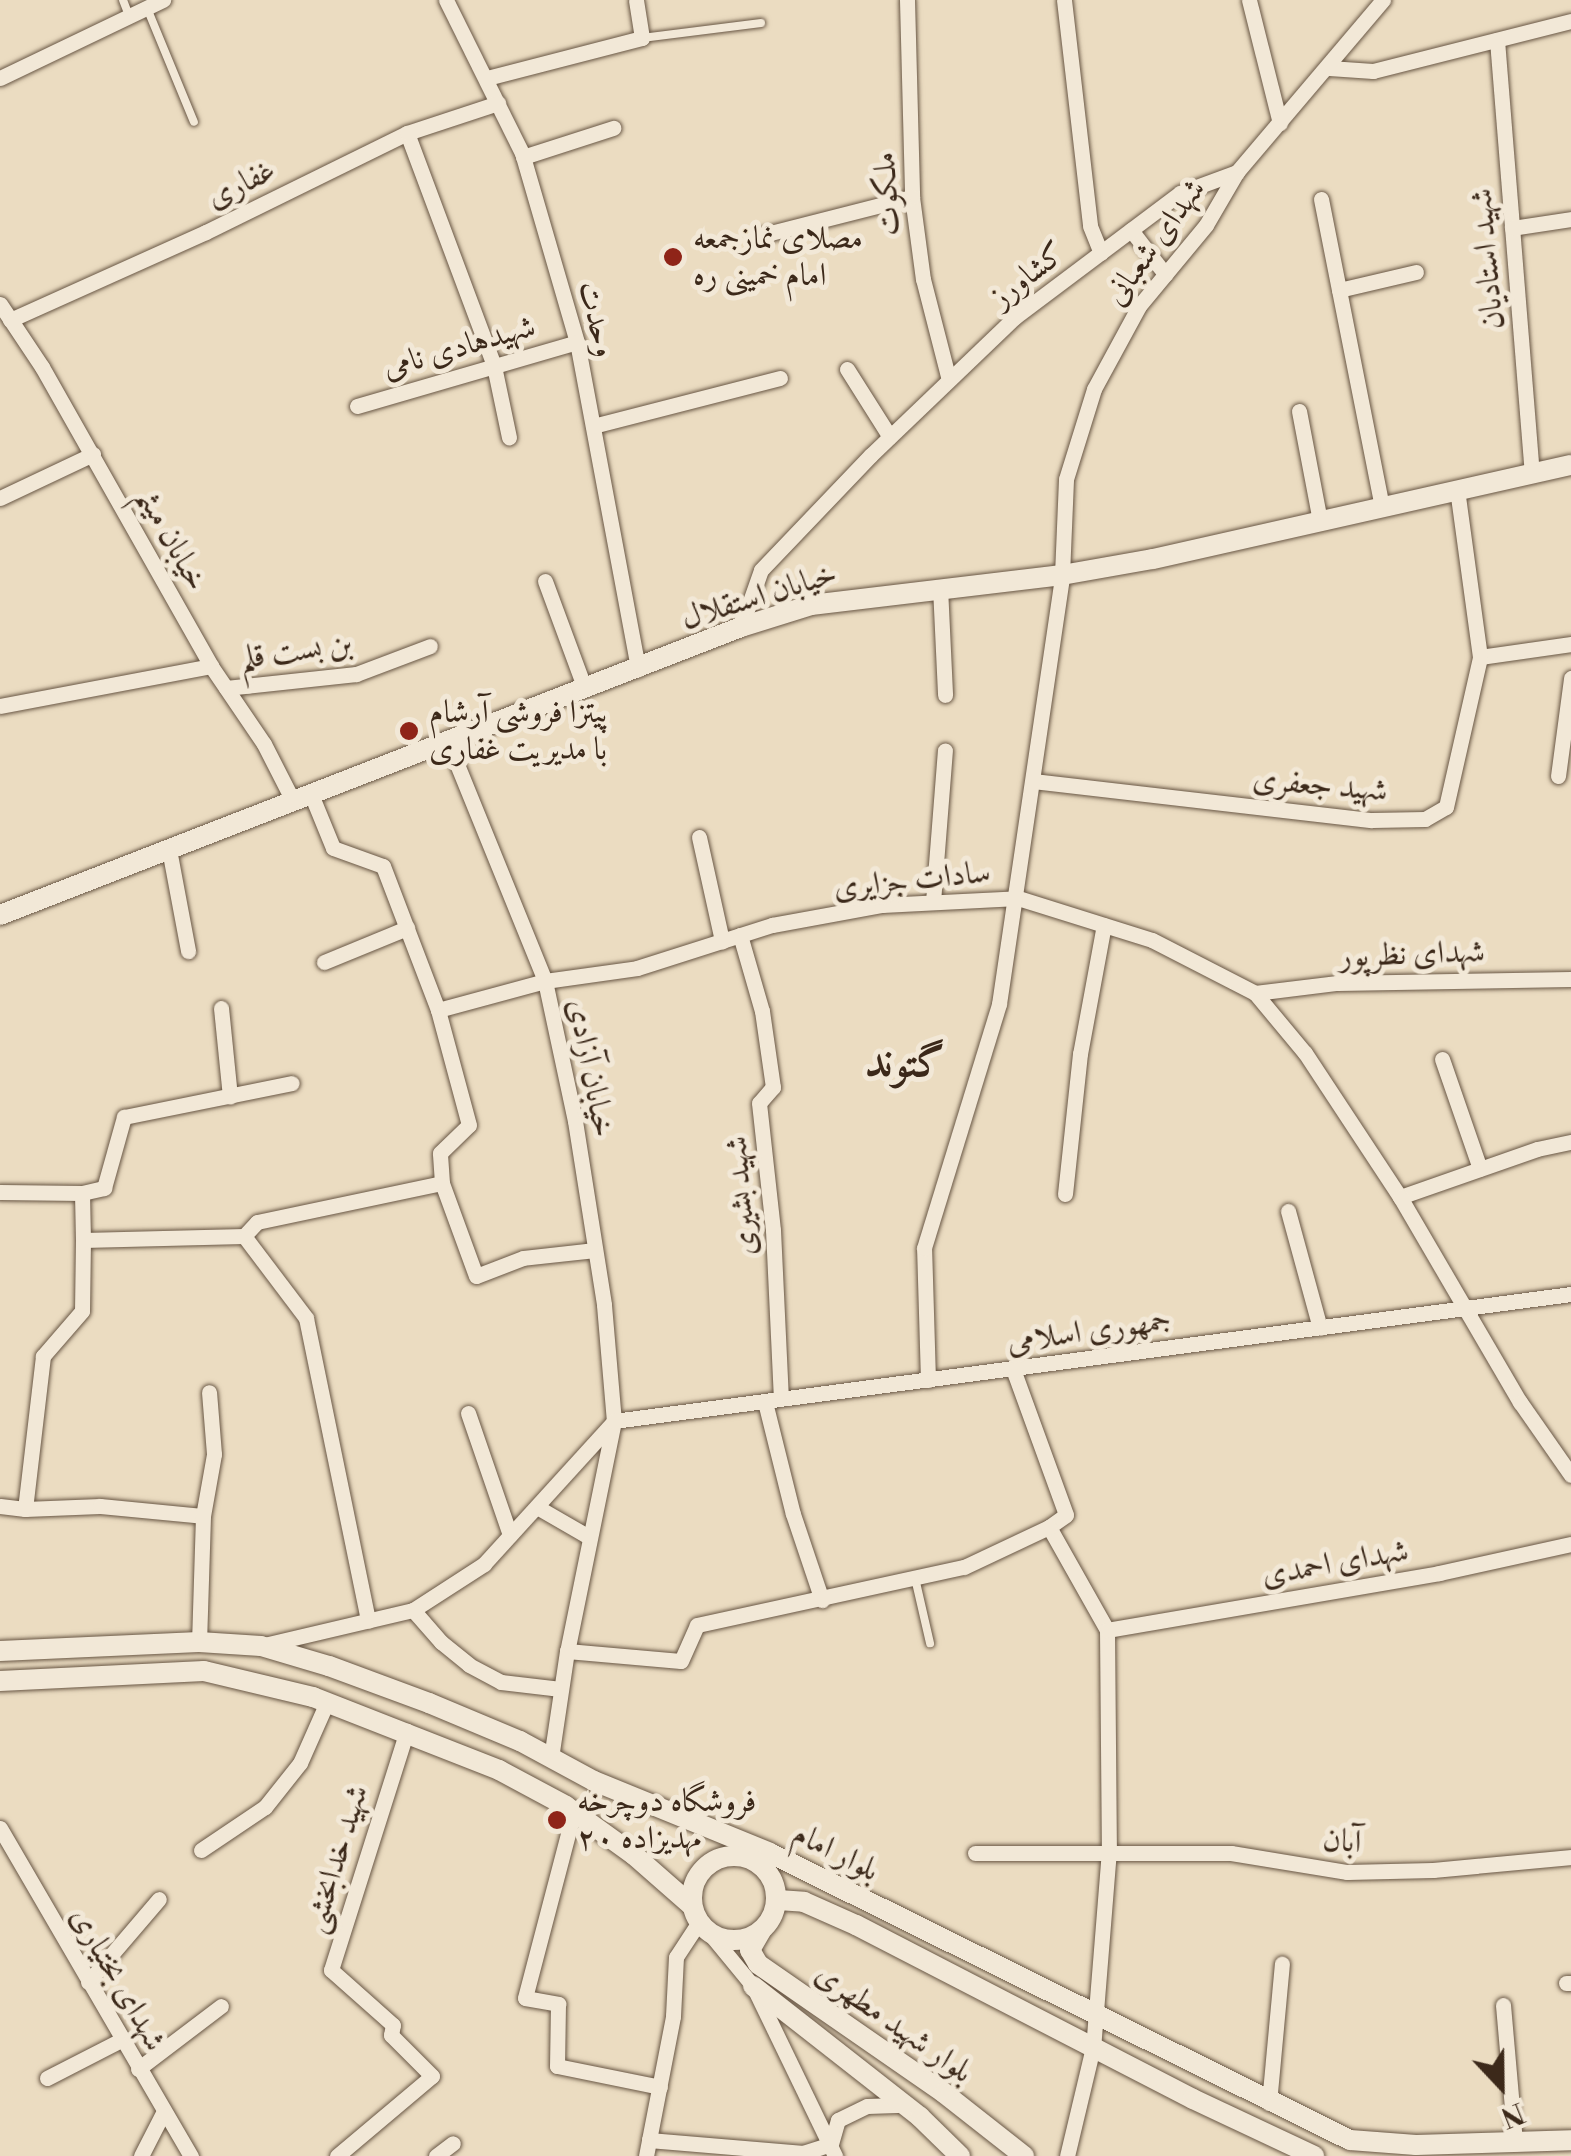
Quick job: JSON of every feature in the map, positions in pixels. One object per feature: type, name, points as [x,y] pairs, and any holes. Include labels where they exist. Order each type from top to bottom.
[{"type":"street","points":[[0,78],[126,8],[147,8],[163,0]]},
{"type":"street","name":"وحدت","points":[[446,0],[523,157],[577,342],[638,669]]},
{"type":"street","points":[[487,78],[642,38],[636,0]]},
{"type":"street","name":"ملکوت","points":[[907,0],[912,197],[922,280],[949,380]]},
{"type":"street","points":[[1064,0],[1090,226],[1101,252]]},
{"type":"street","points":[[1249,0],[1280,123]]},
{"type":"street","name":"کشاورز","points":[[740,627],[761,570],[890,437],[1015,317],[1180,194],[1237,172],[1383,0]]},
{"type":"street","points":[[1329,68],[1373,71],[1571,21]]},
{"type":"street","name":"شهید استادیان","points":[[1497,40],[1532,473]]},
{"type":"street","name":"غفاری","points":[[10,320],[206,232],[407,133],[498,103]]},
{"type":"street","points":[[523,157],[613,128]]},
{"type":"street","points":[[407,133],[494,366],[509,436]]},
{"type":"street","name":"شهدای شعبانی","points":[[1018,898],[1062,575],[1066,479],[1094,390],[1138,306],[1206,225],[1237,172]]},
{"type":"street","points":[[759,236],[912,197]]},
{"type":"street","points":[[1320,198],[1382,508]]},
{"type":"street","points":[[1512,228],[1571,219]]},
{"type":"street","points":[[1130,230],[1165,274]]},
{"type":"street","points":[[1339,290],[1416,272]]},
{"type":"street","name":"خیابان میثم","points":[[0,304],[92,454],[211,666],[333,848],[383,866],[438,1010]]},
{"type":"street","name":"شهیدهادی نامی","points":[[357,406],[577,342]]},
{"type":"street","points":[[847,369],[890,437]]},
{"type":"street","points":[[593,426],[780,378]]},
{"type":"street","points":[[1299,412],[1320,521]]},
{"type":"street","points":[[0,498],[92,454]]},
{"type":"street","name":"خیابان استقلال","points":[[0,915],[740,627],[811,605],[1062,575],[1571,465]]},
{"type":"street","points":[[1457,490],[1480,656],[1571,644]]},
{"type":"street","points":[[545,581],[585,689]]},
{"type":"street","points":[[940,588],[945,694]]},
{"type":"street","name":"بن بست قلم","points":[[226,688],[356,674],[430,646]]},
{"type":"street","name":"شهید جعفری","points":[[1033,782],[1372,820],[1426,819],[1446,807],[1480,656]]},
{"type":"street","points":[[0,706],[211,666]]},
{"type":"street","points":[[1558,776],[1571,678]]},
{"type":"street","name":"خیابان آزادی","points":[[448,742],[545,980],[596,1250],[614,1422]]},
{"type":"street","points":[[933,902],[945,750]]},
{"type":"street","points":[[700,837],[722,941]]},
{"type":"street","points":[[169,849],[188,950]]},
{"type":"street","points":[[928,1380],[924,1248],[999,1004],[1018,898]]},
{"type":"street","name":"سادات جزایری","points":[[438,1010],[545,980],[637,968],[740,936],[882,905],[1018,898],[1152,940],[1255,992],[1305,1053],[1400,1197],[1520,1402],[1571,1475]]},
{"type":"street","points":[[1065,1194],[1080,1054],[1104,925]]},
{"type":"street","points":[[324,962],[407,928]]},
{"type":"street","name":"شهید بشیری","points":[[740,936],[762,1011],[772,1087],[759,1103],[773,1230],[773,1400]]},
{"type":"street","name":"شهدای نظرپور","points":[[1255,992],[1337,983],[1571,980]]},
{"type":"street","points":[[221,1008],[230,1097]]},
{"type":"street","points":[[438,1010],[469,1125],[440,1153],[442,1183],[476,1276],[523,1258],[596,1250]]},
{"type":"street","points":[[1442,1059],[1480,1169]]},
{"type":"street","points":[[0,1192],[82,1193],[104,1188],[124,1117],[292,1083]]},
{"type":"street","points":[[1400,1197],[1571,1142]]},
{"type":"street","points":[[83,1240],[244,1236],[257,1222],[442,1183]]},
{"type":"street","points":[[26,1509],[43,1356],[82,1311],[82,1193]]},
{"type":"street","points":[[1288,1210],[1320,1328]]},
{"type":"street","points":[[244,1236],[306,1318],[368,1622]]},
{"type":"street","name":"جمهوری اسلامی","points":[[614,1422],[1571,1294]]},
{"type":"street","points":[[567,1652],[681,1661],[697,1625],[964,1566],[1049,1527],[1066,1514],[1013,1369]]},
{"type":"street","points":[[199,1642],[202,1516],[214,1454],[209,1392]]},
{"type":"street","points":[[773,1400],[793,1514],[822,1600]]},
{"type":"street","points":[[468,1413],[510,1535]]},
{"type":"street","points":[[261,1646],[413,1610],[484,1564],[614,1422]]},
{"type":"street","points":[[551,1758],[567,1652],[614,1422]]},
{"type":"street","points":[[0,1506],[100,1506],[202,1516]]},
{"type":"street","points":[[537,1507],[589,1538]]},
{"type":"street","points":[[1049,1527],[1107,1630],[1109,1850],[1093,2047],[1068,2156]]},
{"type":"street","name":"شهدای احمدی","points":[[1107,1630],[1439,1573],[1571,1544]]},
{"type":"street","points":[[413,1610],[440,1642],[469,1665],[502,1682],[561,1689]]},
{"type":"street","name":"بلوار امام","points":[[0,1651],[199,1642],[261,1646],[429,1703],[594,1781],[798,1867],[1269,2104],[1350,2140],[1416,2146],[1571,2140]]},
{"type":"street","points":[[0,1681],[204,1671],[327,1702],[499,1770],[574,1812],[728,1940],[762,1931],[778,1900],[757,1863],[691,1821]]},
{"type":"street","points":[[201,1850],[266,1807],[300,1763],[327,1702]]},
{"type":"street","name":"شهید خدابخشی","points":[[336,2156],[432,2076],[391,2035],[393,2025],[331,1970],[407,1731]]},
{"type":"street","points":[[574,1812],[524,1998],[558,2004],[558,2066],[660,2087]]},
{"type":"street","name":"شهدای بختیاری","points":[[0,1828],[191,2156]]},
{"type":"street","name":"آبان","points":[[975,1853],[1109,1850],[1232,1854],[1347,1872],[1433,1870],[1571,1857]]},
{"type":"street","points":[[798,1867],[731,1856],[714,1861],[692,1888],[701,1921],[754,1986],[783,2056],[833,2150]]},
{"type":"street","points":[[88,1982],[159,1899]]},
{"type":"street","name":"بلوار امام","points":[[778,1900],[804,1902],[856,1925],[1314,2156]]},
{"type":"street","points":[[701,1921],[676,1957],[673,2016],[648,2148],[803,2154],[833,2150]]},
{"type":"street","name":"بلوار شهید مطهری","points":[[762,1931],[750,1950],[758,1964],[944,2093],[1024,2156]]},
{"type":"street","points":[[1269,2104],[1282,1964]]},
{"type":"street","name":"بلوار شهید مطهری","points":[[754,1986],[904,2104],[960,2156]]},
{"type":"street","points":[[1503,2005],[1515,2143]]},
{"type":"street","points":[[138,2069],[220,2006]]},
{"type":"street","points":[[47,2078],[122,2040]]},
{"type":"street","points":[[833,2150],[838,2120],[867,2106],[904,2104]]},
{"type":"street","points":[[141,2156],[163,2113]]},
{"type":"street","points":[[436,2156],[453,2143]]},
{"type":"lane","points":[[147,8],[194,122]]},
{"type":"lane","points":[[642,38],[761,22]]},
{"type":"lane","points":[[915,1578],[930,1643]]},
{"type":"place","name":"مصلای نمازجمعه امام خمینی ره","points":[[673,257]]},
{"type":"place","name":"پیتزا فروشی آرشام با مدیریت غفاری","points":[[409,731]]},
{"type":"place","name":"فروشگاه دوچرخه ۲۰ مهدیزاده","points":[[557,1820]]},
{"type":"district","name":"گتوند","points":[[905,1064]]}]
